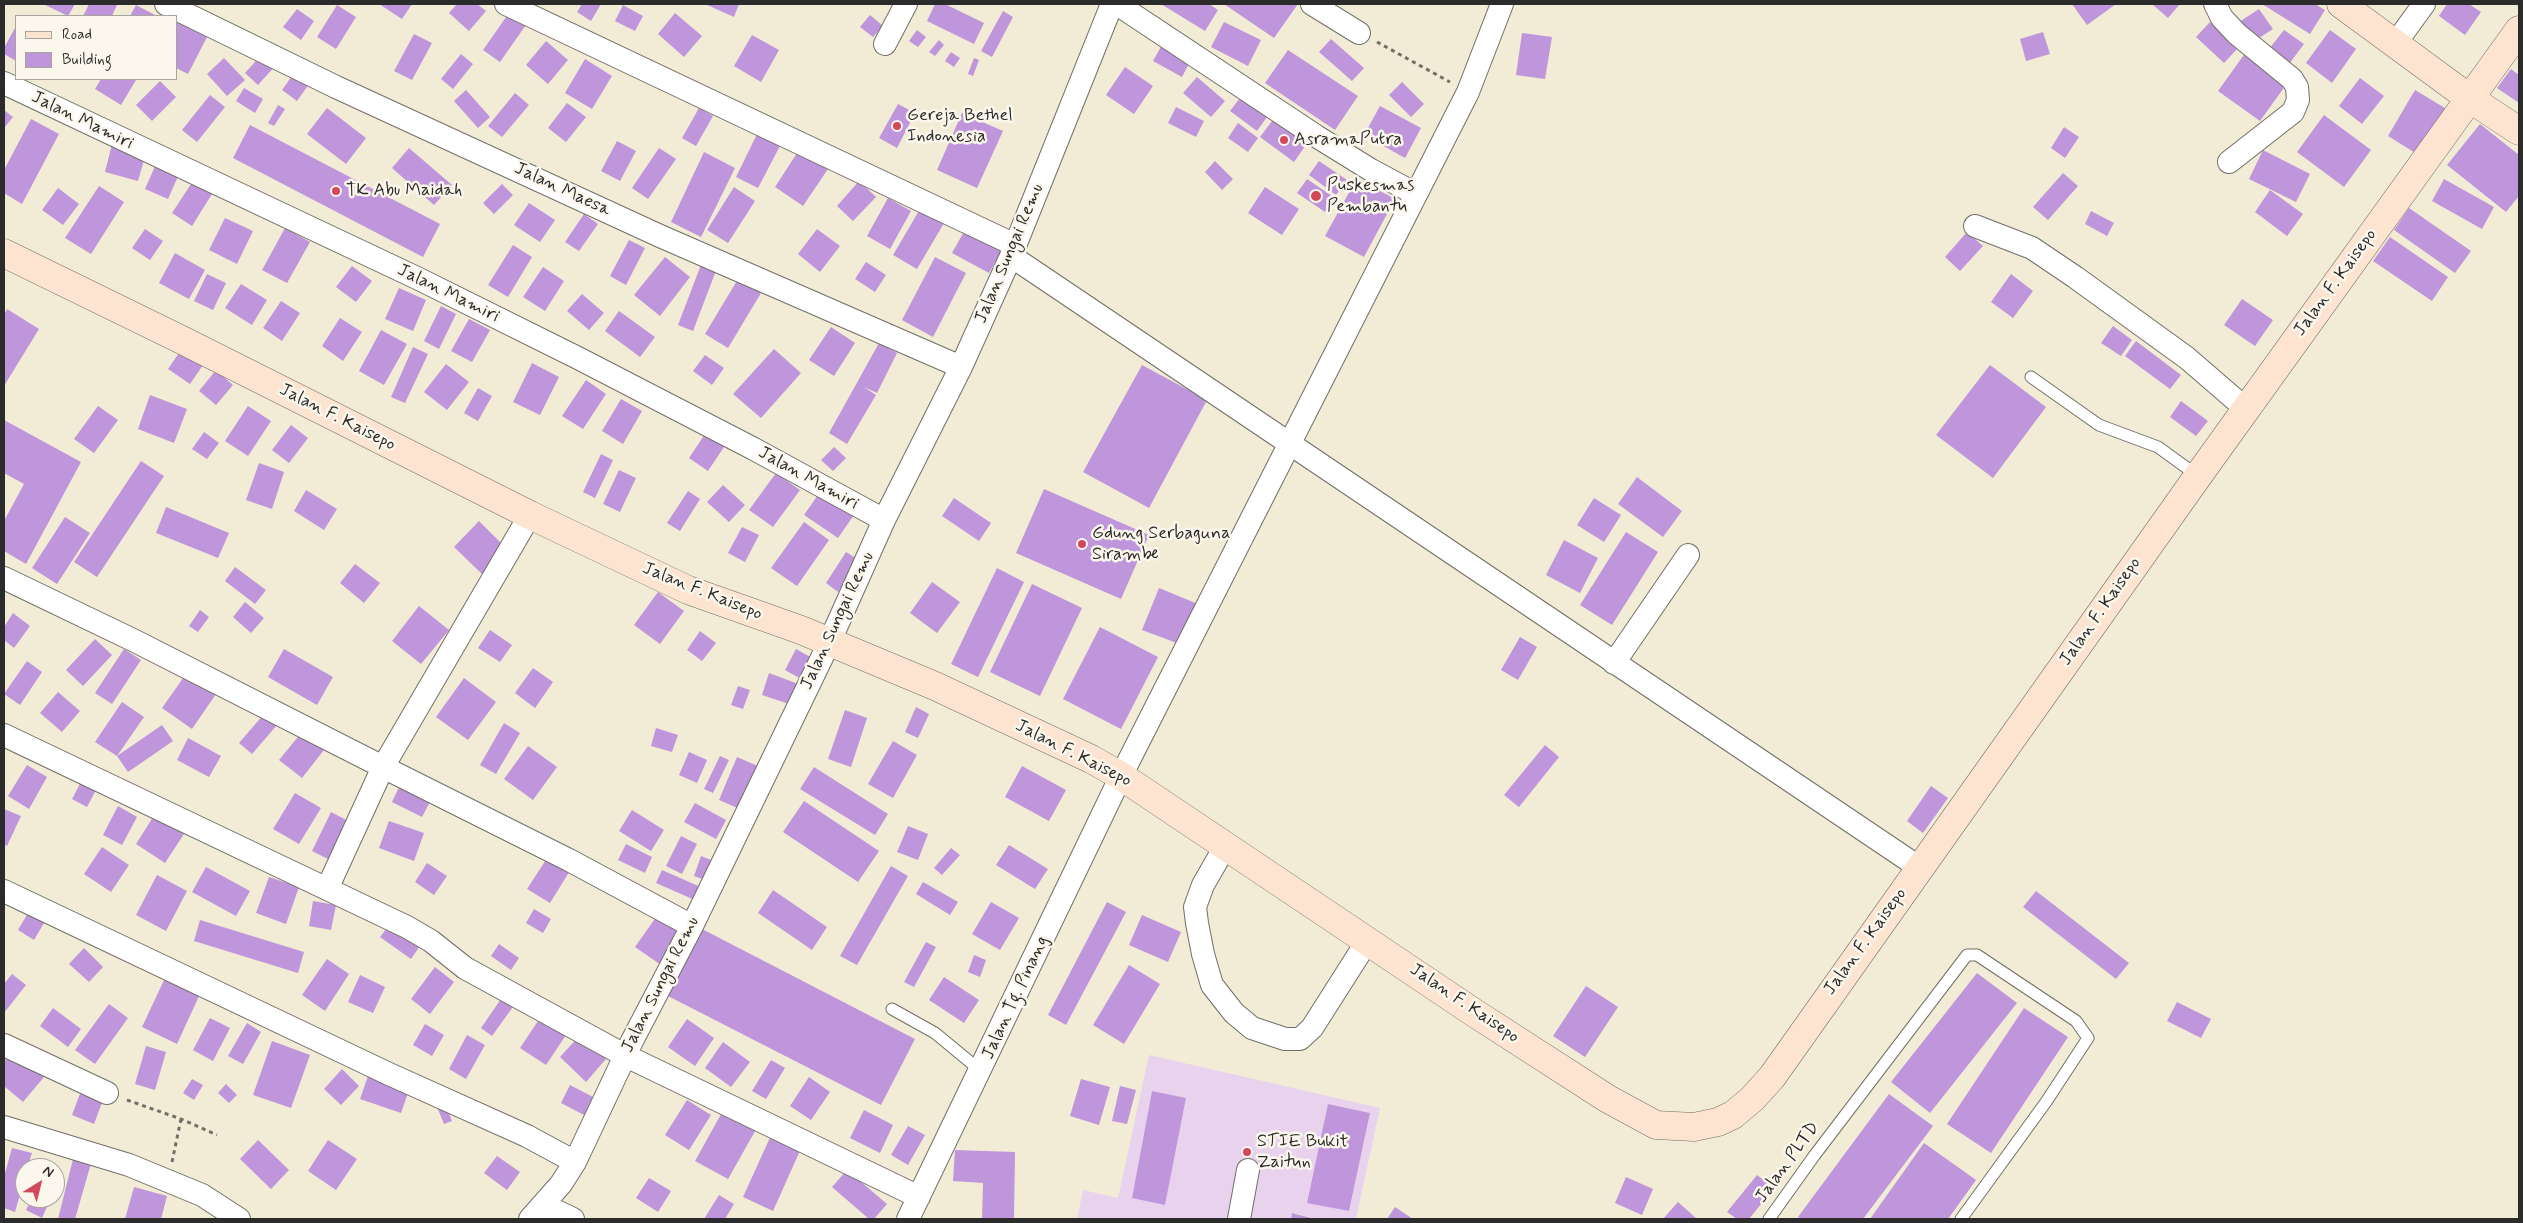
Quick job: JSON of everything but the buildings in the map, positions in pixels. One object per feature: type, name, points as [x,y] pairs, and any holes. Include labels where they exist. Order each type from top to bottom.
[{"type":"street","name":"Jalan Maesa","points":[[166,4],[336,87],[660,236],[962,367]]},
{"type":"street","points":[[506,4],[1013,250],[1614,663],[1920,868]]},
{"type":"street","points":[[885,44],[906,4]]},
{"type":"street","name":"Jalan Sungai Remu","points":[[537,1212],[575,1162],[624,1056],[692,926],[829,643],[884,520],[962,367],[1013,250],[1112,4]]},
{"type":"street","points":[[1117,4],[1316,136],[1414,193]]},
{"type":"street","points":[[1312,4],[1359,33]]},
{"type":"street","name":"Jalan Tg. Pinang","points":[[908,1219],[1121,776],[1414,193],[1468,92],[1502,4]]},
{"type":"street","points":[[2215,4],[2222,18],[2237,34],[2292,79],[2297,87],[2298,100],[2293,112],[2265,131],[2229,162]]},
{"type":"street","points":[[2341,4],[2469,98],[2519,131]]},
{"type":"street","points":[[2395,44],[2424,4]]},
{"type":"street","name":"Jalan F. Kaisepo","points":[[4,253],[530,515],[688,590],[829,643],[935,686],[1091,759],[1121,776],[1226,845],[1474,1012],[1608,1099],[1656,1125],[1694,1127],[1718,1122],[1733,1115],[1772,1077],[2198,476],[2519,30]]},
{"type":"street","name":"Jalan Mamiri","points":[[4,83],[419,279],[578,358],[754,449],[884,520]]},
{"type":"street","points":[[1975,226],[2032,248],[2075,277],[2187,358],[2246,409]]},
{"type":"street","points":[[327,889],[383,767],[530,515]]},
{"type":"street","points":[[1614,663],[1688,555]]},
{"type":"street","points":[[4,578],[135,641],[569,860],[692,926]]},
{"type":"street","points":[[4,735],[407,927],[431,941],[465,968],[624,1056],[919,1197]]},
{"type":"street","points":[[1226,845],[1202,885],[1195,907],[1197,923],[1212,985],[1234,1013],[1252,1028],[1285,1039],[1300,1039],[1312,1028],[1368,940]]},
{"type":"street","points":[[4,891],[389,1074],[527,1136],[575,1162]]},
{"type":"street","points":[[4,1045],[107,1093]]},
{"type":"street","points":[[4,1127],[129,1165],[202,1195],[239,1219]]},
{"type":"street","points":[[1239,1219],[1248,1170]]},
{"type":"street","points":[[537,1212],[573,1219]]},
{"type":"lane","points":[[2031,377],[2099,425],[2158,447],[2198,476]]},
{"type":"lane","name":"Jalan PLTD","points":[[1769,1219],[1836,1127],[1967,955],[1977,955],[2076,1021],[2086,1032],[2088,1038],[2086,1044],[1961,1219]]},
{"type":"lane","points":[[892,1008],[935,1033],[981,1070]]},
{"type":"path","points":[[1359,33],[1468,92]]},
{"type":"path","points":[[107,1093],[181,1119],[217,1135]]},
{"type":"path","points":[[169,1181],[181,1119]]},
{"type":"shaded area","name":"STIE Bukit Zaitun","points":[[1149,1055],[1380,1108],[1356,1219],[1318,1219],[1293,1213],[1291,1219],[1077,1219],[1083,1190],[1118,1198]],"holes":[[[1152,1091],[1186,1098],[1165,1204],[1132,1198]],[[1329,1104],[1370,1113],[1349,1211],[1307,1202]]]},
{"type":"place","name":"Gereja Bethel Indonesia","points":[[897,126]]},
{"type":"place","name":"AsramaPutra","points":[[1284,140]]},
{"type":"place","name":"TK Abu Maidah","points":[[336,191]]},
{"type":"place","name":"Puskesmas Pembantu","points":[[1316,196]]},
{"type":"place","name":"Gdung Serbaguna Sirambe","points":[[1082,544]]},
{"type":"place","name":"STIE Bukit Zaitun","points":[[1247,1152]]}]
